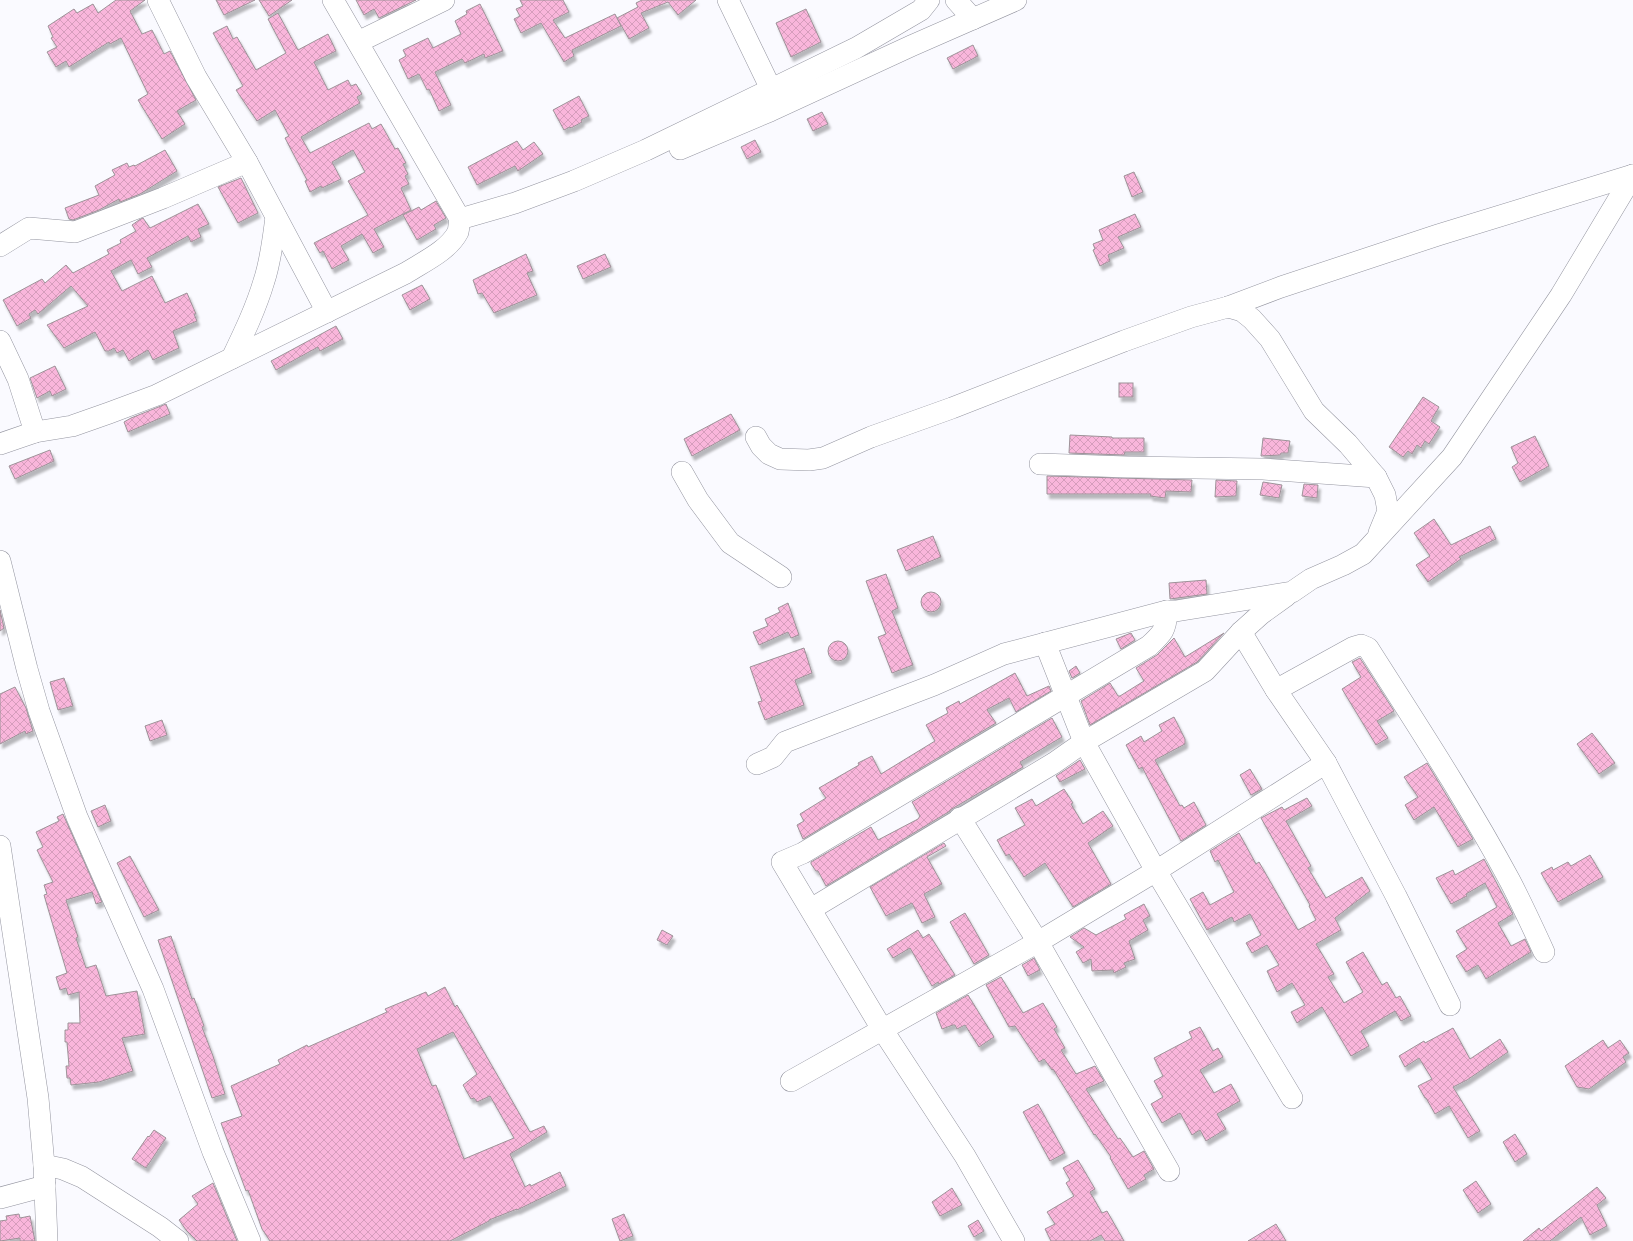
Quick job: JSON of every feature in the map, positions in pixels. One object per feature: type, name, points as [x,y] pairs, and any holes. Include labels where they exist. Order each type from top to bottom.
[{"type":"street","points":[[158,0],[196,77],[247,162],[327,312]]},
{"type":"street","points":[[0,444],[35,432],[72,426],[157,395],[406,273],[440,252],[452,240],[458,231],[460,219],[333,0]]},
{"type":"street","points":[[358,42],[444,0]]},
{"type":"street","points":[[728,0],[771,89]]},
{"type":"street","points":[[460,219],[515,203],[588,175],[646,150],[856,48],[921,10],[929,0]]},
{"type":"street","points":[[956,0],[973,19]]},
{"type":"street","points":[[651,162],[770,111],[911,46],[1016,0]]},
{"type":"street","points":[[856,48],[911,46]]},
{"type":"street","points":[[0,246],[29,228],[75,232],[163,198],[247,162]]},
{"type":"street","points":[[756,437],[769,454],[780,459],[808,460],[823,458],[871,437],[952,408],[1191,317],[1228,307],[1281,287],[1408,245],[1633,175]]},
{"type":"street","points":[[811,909],[960,818],[1054,763],[1084,742],[1205,671],[1241,632],[1261,614],[1311,579],[1343,565],[1363,554],[1452,457],[1561,295],[1633,175]]},
{"type":"street","points":[[232,358],[254,312],[265,280],[272,252],[276,217]]},
{"type":"street","points":[[1228,307],[1242,311],[1252,319],[1270,339],[1314,411],[1348,444],[1376,477],[1385,495],[1388,511],[1378,537]]},
{"type":"street","points":[[0,341],[18,379],[35,432]]},
{"type":"street","points":[[1040,464],[1128,467],[1264,468],[1376,477]]},
{"type":"street","points":[[682,472],[698,500],[730,543],[781,577]]},
{"type":"street","points":[[0,561],[27,669],[39,710],[77,817],[153,988],[213,1152],[250,1241]]},
{"type":"street","points":[[756,764],[773,757],[785,742],[934,685],[1004,654],[1166,611],[1176,611],[1292,592]]},
{"type":"street","points":[[1014,1241],[965,1156],[882,1029],[782,862],[803,853],[1149,646],[1158,638],[1166,625],[1166,611]]},
{"type":"street","points":[[1241,632],[1276,690],[1326,763],[1396,896],[1450,1004]]},
{"type":"street","points":[[1045,643],[1084,742],[1156,871],[1292,1098]]},
{"type":"street","points":[[1276,690],[1354,647],[1361,645],[1368,648],[1428,741],[1473,816],[1510,882],[1544,952]]},
{"type":"street","points":[[791,1081],[1038,942],[1156,871],[1326,763]]},
{"type":"street","points":[[960,818],[1038,942],[1170,1171]]},
{"type":"street","points":[[0,849],[38,1098],[44,1165],[47,1241]]},
{"type":"street","points":[[44,1165],[63,1169],[82,1177],[160,1227],[178,1241]]},
{"type":"street","points":[[0,1198],[45,1186]]},
{"type":"building","points":[[116,0],[145,0],[130,11],[142,34],[152,30],[164,54],[170,51],[196,100],[177,111],[185,124],[162,139],[138,100],[148,94],[121,38],[110,44],[109,42],[69,67],[66,61],[56,67],[47,52],[57,47],[51,38],[53,37],[48,26],[74,9],[77,13],[93,4],[98,13]]},
{"type":"building","points":[[216,0],[255,0],[224,15]]},
{"type":"building","points":[[259,0],[292,0],[269,16]]},
{"type":"building","points":[[356,0],[416,0],[379,18],[374,9],[364,15]]},
{"type":"building","points":[[520,0],[563,0],[569,12],[553,20],[565,38],[615,14],[621,26],[572,50],[574,56],[564,62],[541,23],[521,33],[514,19],[520,16],[516,9],[523,6]]},
{"type":"building","points":[[642,0],[696,0],[678,15],[668,2],[641,13],[649,28],[629,39],[617,18],[638,7],[636,3]]},
{"type":"building","points":[[480,4],[503,51],[485,58],[484,54],[465,63],[462,59],[435,72],[451,105],[439,111],[429,89],[427,90],[419,74],[408,79],[399,60],[406,56],[403,50],[428,38],[433,48],[461,34],[455,21],[467,14],[466,11]]},
{"type":"building","points":[[806,9],[821,42],[791,57],[776,23]]},
{"type":"building","points":[[278,13],[298,50],[328,34],[336,51],[314,62],[328,90],[348,80],[351,86],[356,84],[362,94],[357,97],[360,103],[301,137],[310,153],[369,123],[372,129],[381,124],[395,149],[398,148],[406,163],[403,164],[408,174],[405,176],[409,184],[401,188],[411,210],[374,229],[384,247],[373,253],[362,234],[341,246],[349,260],[332,269],[323,251],[320,253],[314,243],[368,215],[348,181],[365,172],[353,150],[332,162],[341,179],[322,188],[321,186],[310,192],[305,181],[307,180],[285,138],[289,136],[275,110],[257,121],[236,90],[243,86],[213,33],[227,26],[233,39],[237,37],[256,70],[286,53],[268,19]]},
{"type":"building","points":[[973,45],[978,56],[953,69],[947,58]]},
{"type":"building","points":[[579,96],[589,116],[581,120],[582,122],[564,130],[553,110]]},
{"type":"building","points":[[822,112],[828,124],[813,131],[807,119]]},
{"type":"building","points":[[755,140],[761,152],[747,159],[741,147]]},
{"type":"building","points":[[517,141],[523,150],[534,142],[543,154],[518,171],[515,166],[477,185],[468,167]]},
{"type":"building","points":[[165,150],[177,171],[140,194],[120,202],[119,199],[99,210],[73,220],[69,219],[65,208],[99,195],[95,186],[115,175],[112,170],[127,163],[129,167],[135,166]]},
{"type":"building","points":[[1134,172],[1143,192],[1132,197],[1124,176]]},
{"type":"building","points":[[241,178],[258,213],[238,223],[218,187]]},
{"type":"building","points":[[436,201],[446,218],[434,225],[436,229],[417,240],[403,215],[419,207],[421,210]]},
{"type":"building","points":[[198,204],[209,224],[198,229],[201,237],[191,242],[188,236],[147,258],[152,267],[138,274],[131,260],[111,271],[122,291],[152,276],[165,303],[187,293],[196,314],[194,314],[197,321],[173,331],[179,348],[153,360],[148,350],[129,361],[123,350],[117,353],[114,348],[109,351],[105,351],[95,332],[64,348],[47,325],[88,306],[71,286],[38,314],[35,310],[29,314],[31,318],[17,326],[3,300],[42,279],[45,283],[66,265],[73,273],[109,254],[107,250],[121,243],[120,240],[136,231],[132,225],[143,218],[150,228]]},
{"type":"building","points":[[1135,214],[1141,227],[1118,237],[1124,248],[1108,255],[1110,261],[1100,266],[1093,250],[1095,249],[1093,244],[1103,240],[1099,230]]},
{"type":"building","points":[[526,254],[533,271],[527,273],[537,295],[494,313],[482,293],[478,294],[473,280]]},
{"type":"building","points":[[605,254],[611,267],[583,279],[577,266]]},
{"type":"building","points":[[422,285],[430,299],[410,310],[402,295]]},
{"type":"building","points":[[336,326],[343,339],[320,351],[318,347],[276,370],[271,361]]},
{"type":"building","points":[[55,366],[66,389],[52,396],[50,391],[37,398],[30,378]]},
{"type":"building","points":[[1119,383],[1133,383],[1133,397],[1119,397]]},
{"type":"building","points":[[1423,397],[1439,407],[1431,421],[1440,427],[1429,444],[1425,441],[1421,448],[1417,445],[1412,454],[1408,451],[1403,457],[1389,447]]},
{"type":"building","points":[[166,404],[170,414],[128,432],[124,422]]},
{"type":"building","points":[[731,414],[740,430],[692,456],[684,439]]},
{"type":"building","points":[[1070,435],[1112,438],[1144,438],[1144,452],[1125,452],[1124,455],[1069,453]]},
{"type":"building","points":[[1535,436],[1549,466],[1520,482],[1512,467],[1518,463],[1511,447]]},
{"type":"building","points":[[1263,438],[1290,441],[1288,453],[1261,456]]},
{"type":"building","points":[[50,450],[54,461],[15,479],[9,466]]},
{"type":"building","points":[[1047,476],[1192,480],[1191,492],[1166,491],[1165,498],[1150,496],[1151,494],[1047,494]]},
{"type":"building","points":[[1216,480],[1237,481],[1236,496],[1215,497]]},
{"type":"building","points":[[1263,482],[1282,485],[1279,498],[1260,495]]},
{"type":"building","points":[[1304,484],[1318,485],[1317,498],[1302,496]]},
{"type":"building","points":[[1434,519],[1451,545],[1490,526],[1496,539],[1459,557],[1461,559],[1428,582],[1416,565],[1430,556],[1414,533]]},
{"type":"building","points":[[933,536],[941,557],[906,571],[897,550]]},
{"type":"building","points":[[886,574],[898,608],[892,611],[913,665],[892,673],[878,637],[886,634],[866,581]]},
{"type":"building","points":[[1206,580],[1207,594],[1170,599],[1169,583]]},
{"type":"building","points":[[931,592],[938,595],[941,602],[938,609],[931,612],[924,609],[921,602],[924,595]]},
{"type":"building","points":[[788,603],[799,635],[791,638],[788,632],[759,645],[753,632],[768,626],[765,619],[780,612],[778,608]]},
{"type":"building","points":[[0,610],[4,628],[0,631]]},
{"type":"building","points":[[1131,633],[1135,640],[1121,649],[1116,639]]},
{"type":"building","points":[[1224,633],[1197,662],[1090,725],[1081,701],[1110,683],[1118,696],[1120,696],[1144,681],[1136,668],[1157,655],[1174,638],[1185,657]]},
{"type":"building","points":[[838,641],[845,644],[848,651],[845,658],[838,661],[831,658],[828,651],[831,644]]},
{"type":"building","points":[[804,648],[812,673],[795,680],[804,705],[765,720],[758,702],[762,701],[750,667]]},
{"type":"building","points":[[1360,658],[1394,711],[1377,721],[1388,738],[1376,745],[1342,689],[1361,677],[1352,662]]},
{"type":"building","points":[[1076,666],[1080,673],[1072,678],[1069,671]]},
{"type":"building","points":[[1015,673],[1027,696],[1049,686],[1051,691],[1016,712],[1009,698],[988,709],[987,710],[996,723],[803,839],[797,825],[804,821],[800,814],[826,798],[819,788],[859,765],[858,763],[872,756],[881,774],[935,741],[926,725],[948,713],[946,708],[959,701],[960,704]]},
{"type":"building","points":[[64,678],[73,706],[58,710],[50,682]]},
{"type":"building","points":[[15,687],[26,708],[33,731],[26,734],[25,731],[0,744],[0,694]]},
{"type":"building","points":[[1174,717],[1185,739],[1185,744],[1155,760],[1180,806],[1182,805],[1184,808],[1194,802],[1206,825],[1181,841],[1142,767],[1139,769],[1126,745],[1141,736],[1144,742],[1162,731],[1159,725]]},
{"type":"building","points":[[1052,718],[1062,737],[1020,762],[1023,767],[826,886],[818,871],[816,871],[811,864],[811,862],[871,827],[878,840],[918,819],[920,816],[912,802]]},
{"type":"building","points":[[162,720],[167,735],[150,741],[145,726]]},
{"type":"building","points":[[1592,733],[1615,763],[1599,774],[1577,744]]},
{"type":"building","points":[[1080,760],[1085,769],[1060,782],[1056,776]]},
{"type":"building","points":[[1427,763],[1473,839],[1458,847],[1434,807],[1414,820],[1405,805],[1418,797],[1404,777]]},
{"type":"building","points":[[1250,769],[1262,789],[1251,795],[1240,775]]},
{"type":"building","points":[[1064,789],[1073,803],[1071,804],[1083,824],[1103,811],[1113,826],[1088,843],[1111,884],[1073,907],[1045,863],[1024,877],[1009,854],[1006,856],[997,840],[1025,825],[1015,808],[1032,799],[1036,806]]},
{"type":"building","points":[[1307,798],[1312,806],[1286,821],[1311,866],[1308,868],[1326,898],[1362,877],[1370,891],[1335,918],[1341,930],[1316,944],[1334,974],[1328,977],[1344,1003],[1363,992],[1346,962],[1363,952],[1382,985],[1387,982],[1396,998],[1400,996],[1411,1016],[1401,1021],[1395,1011],[1361,1031],[1369,1046],[1351,1056],[1322,1007],[1297,1023],[1291,1012],[1305,1005],[1292,983],[1277,992],[1267,971],[1279,965],[1267,945],[1252,953],[1246,943],[1261,935],[1250,914],[1234,922],[1232,917],[1207,930],[1190,899],[1203,892],[1210,905],[1234,892],[1218,860],[1215,862],[1210,851],[1239,833],[1256,864],[1259,862],[1298,930],[1316,920],[1309,906],[1310,905],[1261,818],[1282,807],[1284,810]]},
{"type":"building","points":[[105,805],[111,821],[98,827],[91,811]]},
{"type":"building","points":[[63,814],[102,902],[96,904],[92,892],[66,900],[86,968],[96,965],[106,996],[137,991],[145,1034],[122,1038],[133,1071],[99,1082],[71,1085],[70,1078],[67,1078],[66,1066],[69,1066],[67,1042],[65,1042],[65,1030],[68,1030],[68,1023],[80,1023],[79,992],[68,995],[66,988],[60,990],[56,977],[67,973],[44,895],[47,894],[44,885],[53,882],[37,850],[43,847],[36,832],[59,821],[57,817]]},
{"type":"building","points":[[944,843],[946,846],[927,857],[942,884],[924,894],[935,917],[922,923],[912,903],[886,916],[870,887]]},
{"type":"building","points":[[1590,855],[1603,877],[1558,902],[1541,873],[1552,867],[1553,870],[1568,862],[1571,866]]},
{"type":"building","points":[[130,856],[159,910],[144,917],[117,863]]},
{"type":"building","points":[[1484,859],[1513,914],[1498,923],[1511,946],[1525,939],[1531,952],[1486,979],[1478,965],[1466,972],[1456,956],[1467,949],[1456,931],[1497,907],[1485,883],[1466,894],[1467,896],[1451,904],[1436,878],[1453,870],[1455,875]]},
{"type":"building","points":[[1144,904],[1150,916],[1143,920],[1148,930],[1129,941],[1135,959],[1124,963],[1126,967],[1114,973],[1113,970],[1092,971],[1091,959],[1083,963],[1076,952],[1084,947],[1070,937],[1084,928],[1096,935],[1126,919],[1124,915]]},
{"type":"building","points":[[965,913],[989,955],[974,964],[950,922]]},
{"type":"building","points":[[662,930],[673,936],[667,945],[657,940]]},
{"type":"building","points":[[918,930],[923,938],[929,934],[955,975],[939,984],[938,982],[932,986],[910,948],[893,958],[887,949]]},
{"type":"building","points":[[171,936],[192,999],[194,998],[204,1026],[202,1027],[225,1094],[212,1098],[158,940]]},
{"type":"building","points":[[1034,958],[1040,970],[1028,976],[1022,965]]},
{"type":"building","points":[[1001,977],[1023,1013],[1043,1003],[1057,1027],[1054,1029],[1065,1048],[1061,1050],[1076,1074],[1095,1066],[1104,1081],[1086,1089],[1118,1139],[1120,1138],[1133,1157],[1144,1151],[1154,1169],[1144,1175],[1146,1179],[1128,1189],[1110,1158],[1111,1157],[1095,1134],[1094,1135],[1053,1069],[1052,1070],[1044,1059],[1039,1062],[1015,1026],[1009,1027],[986,985]]},
{"type":"building","points":[[445,987],[455,1007],[457,1005],[530,1132],[544,1126],[547,1132],[510,1154],[525,1187],[530,1184],[531,1186],[560,1172],[566,1186],[517,1210],[489,1220],[450,1241],[270,1241],[262,1229],[248,1190],[246,1191],[221,1123],[242,1116],[231,1086],[280,1064],[278,1060],[307,1045],[308,1047],[387,1012],[385,1009],[426,992],[428,996]],"holes":[[[453,1032],[477,1074],[463,1085],[471,1099],[474,1098],[477,1102],[490,1096],[514,1138],[464,1159],[436,1085],[432,1086],[417,1049]]]},
{"type":"building","points":[[968,995],[994,1037],[979,1047],[965,1025],[957,1029],[955,1025],[953,1025],[942,1029],[936,1013]]},
{"type":"building","points":[[1200,1027],[1213,1051],[1218,1048],[1223,1057],[1200,1070],[1214,1093],[1231,1084],[1240,1101],[1217,1114],[1226,1129],[1206,1141],[1200,1130],[1192,1135],[1180,1113],[1162,1123],[1151,1104],[1163,1097],[1154,1081],[1163,1076],[1154,1058],[1192,1038],[1189,1032]]},
{"type":"building","points":[[1453,1028],[1470,1059],[1500,1039],[1508,1052],[1467,1080],[1453,1087],[1480,1131],[1468,1138],[1449,1106],[1435,1114],[1425,1098],[1418,1086],[1432,1079],[1419,1058],[1405,1067],[1399,1056],[1424,1041],[1425,1043]]},
{"type":"building","points":[[1603,1040],[1608,1048],[1620,1040],[1629,1053],[1623,1057],[1626,1062],[1589,1089],[1577,1087],[1565,1066]]},
{"type":"building","points":[[1038,1104],[1065,1153],[1050,1161],[1023,1112]]},
{"type":"building","points":[[154,1130],[166,1138],[146,1168],[132,1159]]},
{"type":"building","points":[[1515,1134],[1527,1154],[1515,1162],[1503,1142]]},
{"type":"building","points":[[1078,1160],[1095,1189],[1090,1192],[1102,1213],[1107,1211],[1124,1241],[1105,1241],[1101,1235],[1090,1241],[1051,1241],[1045,1229],[1055,1224],[1047,1212],[1074,1196],[1066,1183],[1070,1180],[1063,1168]]},
{"type":"building","points":[[1476,1181],[1491,1204],[1478,1213],[1463,1190]]},
{"type":"building","points":[[213,1183],[237,1241],[197,1241],[179,1220],[198,1204],[192,1196]]},
{"type":"building","points":[[1597,1187],[1606,1198],[1597,1205],[1607,1226],[1590,1235],[1581,1217],[1550,1241],[1523,1241],[1539,1228],[1541,1231]]},
{"type":"building","points":[[952,1188],[962,1205],[940,1216],[932,1202]]},
{"type":"building","points":[[19,1214],[20,1218],[30,1216],[35,1241],[20,1241],[20,1238],[0,1241],[0,1221],[7,1220],[6,1216]]},
{"type":"building","points":[[624,1214],[633,1236],[620,1241],[612,1219]]},
{"type":"building","points":[[978,1220],[984,1231],[974,1237],[968,1226]]},
{"type":"building","points":[[1276,1224],[1286,1241],[1248,1241]]}]
